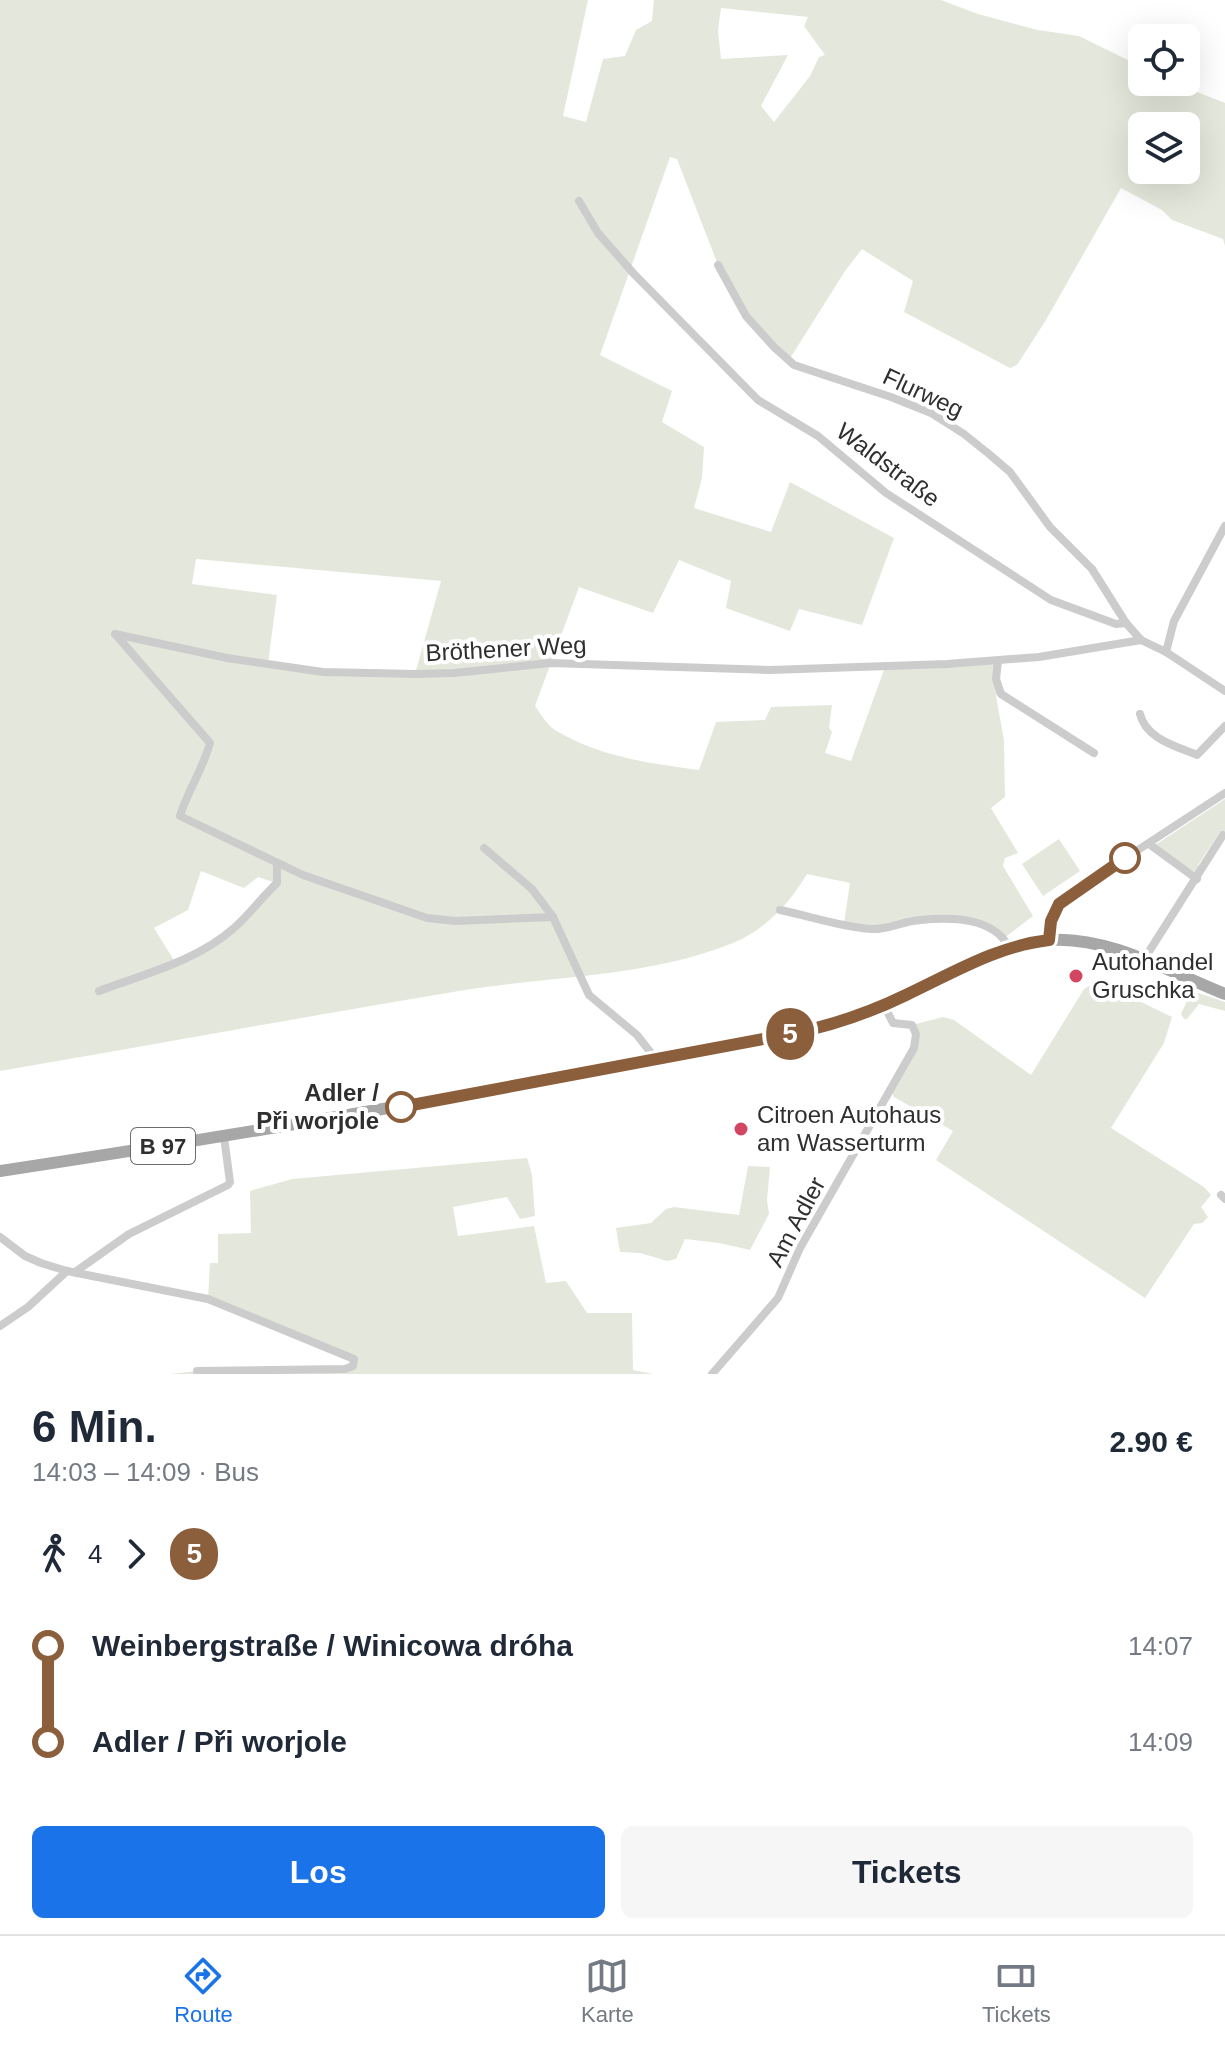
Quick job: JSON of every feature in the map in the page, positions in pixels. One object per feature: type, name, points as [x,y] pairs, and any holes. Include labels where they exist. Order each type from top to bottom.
[{"type":"main road","name":"B 97","points":[[0,1171],[224,1137],[512,1087],[812,1029],[884,1005],[1009,947],[1049,940],[1095,945],[1225,994]]},
{"type":"street","name":"Waldstraße","points":[[579,201],[598,233],[634,274],[758,400],[818,436],[886,493],[1051,600],[1116,624],[1126,623]]},
{"type":"street","name":"Flurweg","points":[[718,265],[746,316],[794,365],[931,413],[964,434],[1010,472],[1050,527],[1092,569],[1126,623]]},
{"type":"street","points":[[1166,652],[1174,621],[1225,526]]},
{"type":"street","points":[[1126,623],[1141,640],[1166,652],[1225,691]]},
{"type":"street","name":"Bröthener Weg","points":[[277,863],[180,816],[187,792],[205,764],[210,743],[115,634],[227,658],[323,672],[454,673],[550,663],[770,670],[998,661],[1141,640]]},
{"type":"street","points":[[998,661],[996,679],[1001,694],[1094,753]]},
{"type":"street","points":[[1140,714],[1143,726],[1149,732],[1197,755],[1225,726]]},
{"type":"street","points":[[1049,940],[1051,921],[1059,904],[1074,891],[1225,793]]},
{"type":"street","points":[[1143,961],[1223,835]]},
{"type":"street","points":[[1149,844],[1197,879]]},
{"type":"street","points":[[484,848],[532,889],[553,917],[589,995],[637,1035],[655,1058]]},
{"type":"street","points":[[99,991],[188,957],[234,928],[277,883],[277,863],[351,893],[427,918],[455,921],[553,917]]},
{"type":"street","points":[[780,910],[870,929],[885,929],[919,920],[978,922],[998,932],[1009,947]]},
{"type":"street","name":"Am Adler","points":[[712,1374],[778,1298],[800,1248],[914,1048],[916,1034],[912,1025],[893,1023],[884,1005]]},
{"type":"street","points":[[0,1326],[71,1272],[137,1229],[228,1185],[224,1137]]},
{"type":"street","points":[[0,1237],[25,1256],[71,1272],[208,1299],[354,1359],[353,1366],[345,1369],[197,1371]]},
{"type":"shaded area","points":[[0,0],[588,0],[563,116],[586,122],[603,59],[625,56],[636,30],[652,21],[654,0],[941,0],[978,14],[1038,30],[1079,36],[1128,60],[1128,96],[1200,96],[1200,93],[1225,103],[1225,246],[1223,239],[1172,220],[1162,210],[1121,188],[1046,320],[1017,365],[1010,368],[904,312],[913,281],[862,249],[789,360],[746,316],[718,265],[677,159],[670,157],[600,355],[672,391],[662,422],[704,447],[702,478],[694,508],[771,532],[790,482],[894,538],[862,625],[799,609],[790,631],[726,608],[731,581],[679,560],[653,613],[579,587],[535,706],[555,730],[589,747],[643,761],[699,770],[716,722],[765,720],[771,707],[832,705],[829,728],[832,732],[825,753],[851,761],[885,667],[998,661],[999,691],[996,696],[1004,740],[1005,797],[991,808],[1018,853],[1005,858],[1003,866],[1033,916],[1004,938],[991,929],[963,922],[883,928],[844,923],[850,883],[807,874],[784,905],[756,931],[702,954],[604,974],[471,989],[0,1071]],"holes":[[[721,8],[808,17],[804,26],[825,55],[819,57],[810,76],[774,122],[761,106],[788,55],[721,59],[718,30]],[[196,559],[441,581],[415,674],[323,672],[268,664],[277,595],[192,584]],[[201,871],[244,888],[258,877],[276,883],[234,928],[175,962],[154,928],[188,910]]]},
{"type":"shaded area","points":[[1225,799],[1225,831],[1220,832],[1196,873],[1155,845]]},
{"type":"shaded area","points":[[1059,839],[1080,871],[1043,896],[1022,864]]},
{"type":"shaded area","points":[[1098,981],[1172,1017],[1164,1043],[1111,1128],[1204,1187],[1211,1195],[1201,1207],[1208,1217],[1202,1223],[1194,1224],[1145,1298],[936,1160],[953,1131],[894,1097],[891,1090],[914,1049],[912,1025],[943,1017],[954,1020],[1031,1075],[1084,989]]},
{"type":"shaded area","points":[[1198,993],[1225,1002],[1225,1011],[1199,1004],[1184,1019],[1181,1014],[1188,999]]},
{"type":"shaded area","points":[[527,1158],[532,1175],[535,1216],[520,1219],[507,1197],[453,1207],[458,1236],[534,1226],[546,1283],[566,1281],[587,1313],[632,1313],[633,1370],[653,1374],[170,1374],[345,1369],[354,1359],[208,1299],[210,1263],[218,1263],[218,1234],[251,1233],[250,1191],[292,1179]]},
{"type":"shaded area","points":[[748,1166],[770,1167],[769,1214],[750,1250],[685,1239],[676,1259],[667,1261],[640,1253],[620,1252],[616,1228],[651,1223],[666,1209],[674,1207],[739,1215]]},
{"type":"bus line","name":"5","points":[[401,1107],[790,1034],[843,1021],[1000,950],[1049,940],[1051,921],[1059,904],[1125,858]]},
{"type":"place","name":"Autohandel Gruschka","points":[[1076,976]]},
{"type":"place","name":"Adler / Při worjole","points":[[401,1107]]},
{"type":"place","name":"Citroen Autohaus am Wasserturm","points":[[741,1129]]}]
